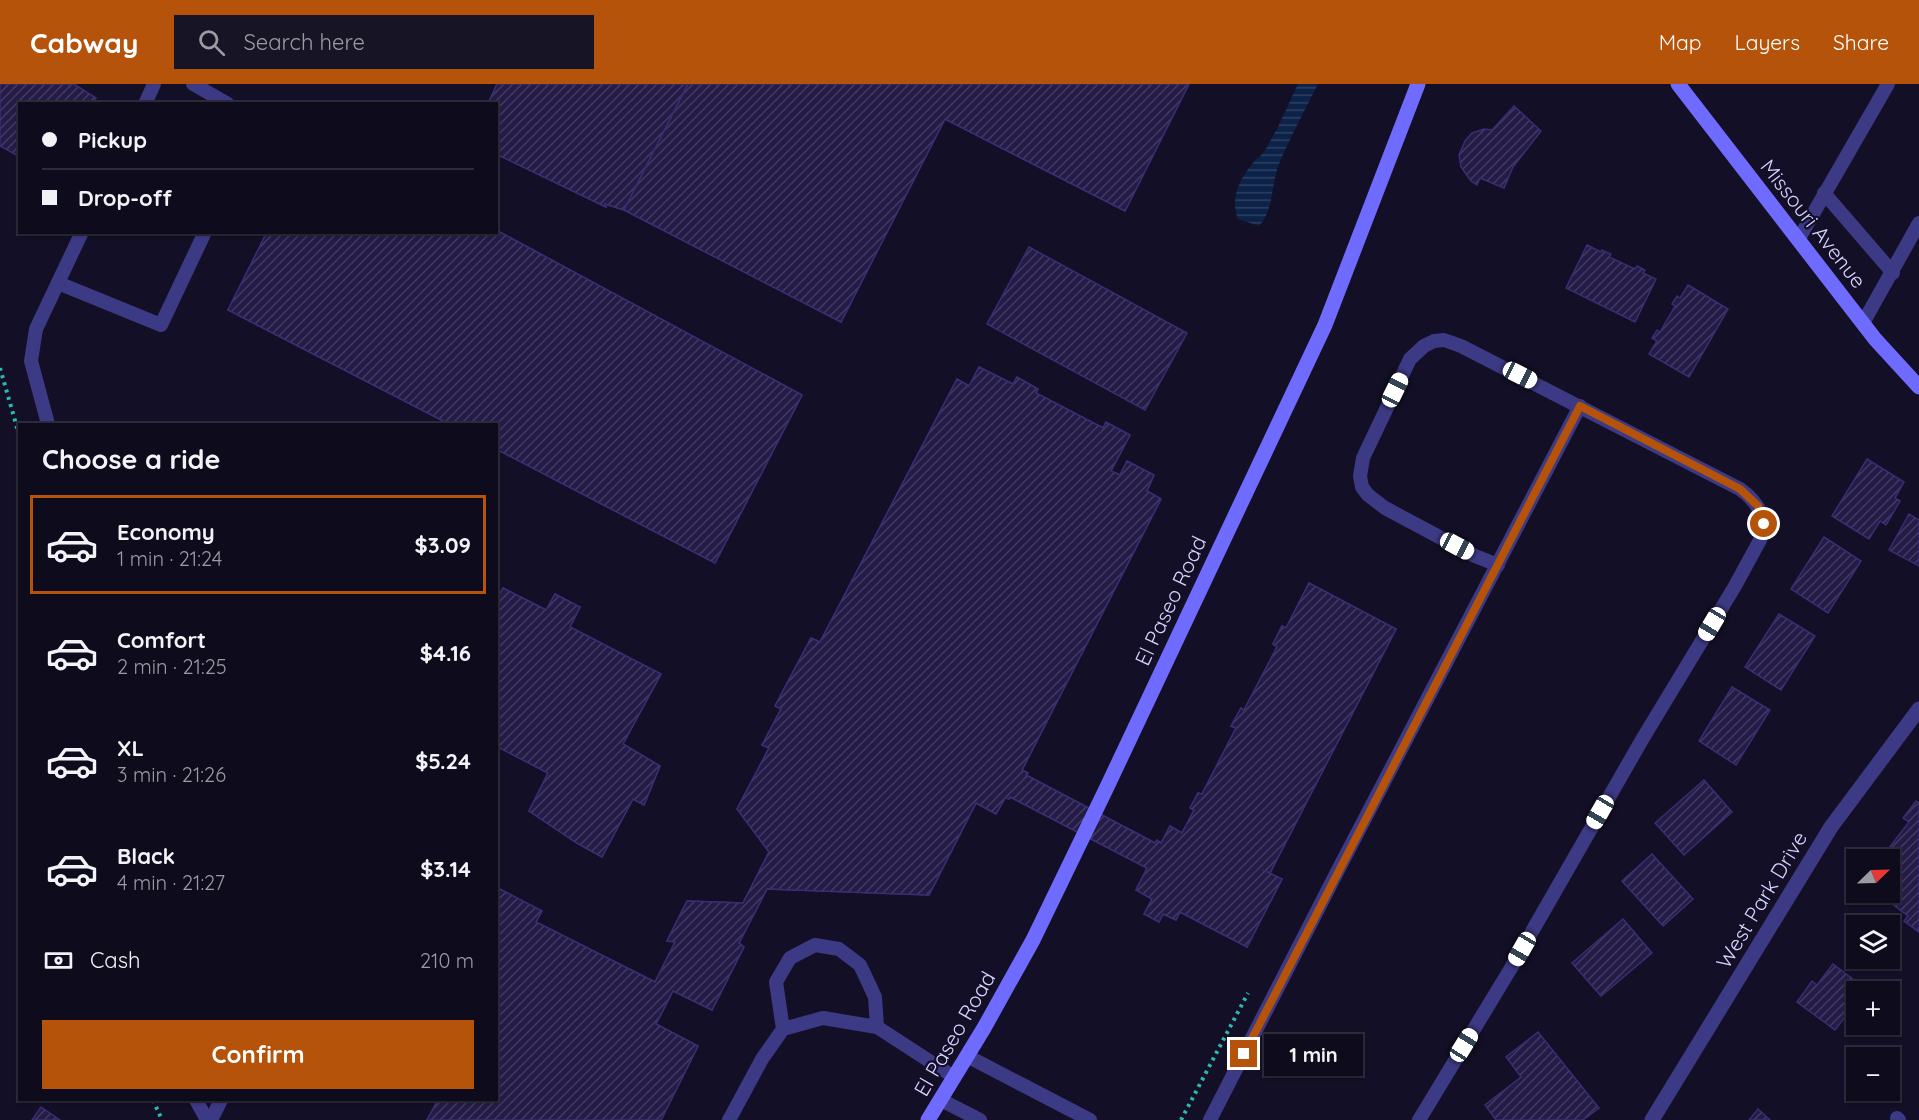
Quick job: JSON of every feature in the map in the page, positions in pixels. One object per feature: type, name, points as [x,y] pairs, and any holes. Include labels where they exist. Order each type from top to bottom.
[{"type":"main road","name":"El Paseo Road","points":[[928,1120],[967,1056],[1050,906],[1325,325],[1418,84]]},
{"type":"main road","name":"Missouri Avenue","points":[[1678,84],[1875,339],[1919,387]]},
{"type":"street","name":"West Park Drive","points":[[1652,1120],[1832,827],[1917,716]]},
{"type":"lane","points":[[146,102],[154,84]]},
{"type":"lane","points":[[193,84],[224,102]]},
{"type":"lane","points":[[1798,240],[1888,84]]},
{"type":"lane","points":[[1824,193],[1893,273]]},
{"type":"lane","points":[[1863,323],[1919,223]]},
{"type":"lane","points":[[48,423],[31,361],[36,329],[81,234]]},
{"type":"lane","points":[[58,283],[161,325],[204,234]]},
{"type":"lane","points":[[1419,1120],[1735,586],[1763,532],[1762,515],[1758,506],[1740,489],[1454,342],[1434,341],[1424,346],[1410,359],[1363,458],[1360,476],[1362,487],[1384,508],[1475,556],[1498,565]]},
{"type":"lane","points":[[1210,1120],[1580,406]]},
{"type":"lane","points":[[783,1029],[776,982],[790,958],[815,945],[839,949],[860,965],[875,997],[877,1027]]},
{"type":"lane","points":[[729,1120],[762,1059],[783,1029],[823,1018],[877,1027],[954,1077]]},
{"type":"lane","points":[[967,1056],[1090,1120]]},
{"type":"lane","points":[[941,1100],[980,1120]]},
{"type":"lane","points":[[197,1101],[209,1120],[220,1101]]},
{"type":"path","points":[[0,368],[18,431]]},
{"type":"path","points":[[153,1101],[162,1120]]},
{"type":"water","points":[[1298,84],[1318,84],[1279,164],[1270,205],[1264,220],[1259,226],[1238,219],[1235,197],[1240,183],[1252,164],[1266,149]]},
{"type":"building","points":[[0,84],[74,84],[96,98],[94,102],[18,102],[18,156],[0,146]]},
{"type":"building","points":[[497,84],[1189,84],[1125,211],[945,119],[841,322],[624,210],[605,204],[606,207],[498,155],[498,102],[489,102]]},
{"type":"building","points":[[497,84],[688,84],[624,210],[605,204],[606,207],[498,155],[498,102],[489,102]]},
{"type":"building","points":[[688,84],[1189,84],[1125,211],[945,119],[841,322],[624,210]]},
{"type":"building","points":[[1514,106],[1541,131],[1513,167],[1504,188],[1480,178],[1477,185],[1471,181],[1461,167],[1459,155],[1465,141],[1472,133],[1484,129],[1492,130]]},
{"type":"building","points":[[498,231],[802,395],[715,563],[498,450],[498,423],[447,423],[228,310],[266,234],[498,234]]},
{"type":"building","points":[[498,231],[802,395],[715,563],[498,450],[498,423],[447,423],[228,310],[266,234],[498,234]]},
{"type":"building","points":[[1587,245],[1611,254],[1609,257],[1635,269],[1637,266],[1645,270],[1643,273],[1656,279],[1635,322],[1566,288]]},
{"type":"building","points":[[1029,247],[1187,333],[1145,410],[987,324]]},
{"type":"building","points":[[1688,285],[1728,309],[1689,377],[1649,354],[1657,341],[1652,338],[1657,330],[1660,332],[1675,306],[1672,304],[1677,296],[1680,298]]},
{"type":"building","points":[[979,367],[1013,384],[1017,377],[1038,389],[1036,393],[1103,428],[1106,422],[1130,435],[1111,471],[1120,475],[1127,461],[1154,475],[1147,491],[1161,499],[1022,770],[1028,773],[1026,775],[1155,843],[1157,840],[1161,843],[1170,826],[1182,833],[1194,810],[1190,808],[1198,793],[1202,794],[1236,728],[1231,726],[1241,708],[1244,710],[1277,647],[1273,644],[1282,626],[1286,628],[1309,583],[1396,629],[1270,873],[1263,870],[1282,879],[1247,947],[1180,912],[1176,920],[1163,914],[1159,922],[1144,914],[1152,899],[1136,890],[1147,868],[1010,797],[1005,798],[996,814],[976,803],[929,895],[767,889],[739,943],[744,947],[712,1010],[673,991],[656,1024],[698,1046],[661,1120],[427,1120],[437,1101],[498,1101],[498,888],[542,911],[536,922],[655,982],[675,942],[667,941],[687,901],[743,903],[769,852],[737,809],[769,748],[762,745],[781,709],[775,706],[811,638],[820,642],[957,379],[969,386]]},
{"type":"building","points":[[979,367],[1013,384],[1017,377],[1038,389],[1036,393],[1103,428],[1106,422],[1130,435],[1111,471],[1120,475],[1127,461],[1154,475],[1147,491],[1161,499],[1022,770],[1028,773],[1026,775],[1155,843],[1157,840],[1161,843],[1170,826],[1182,833],[1194,810],[1190,808],[1198,793],[1202,794],[1236,728],[1231,726],[1241,708],[1244,710],[1277,647],[1273,644],[1282,626],[1286,628],[1309,583],[1396,629],[1270,873],[1263,870],[1282,879],[1247,947],[1180,912],[1176,920],[1163,914],[1159,922],[1144,914],[1152,899],[1136,890],[1147,868],[1010,797],[1005,798],[996,814],[976,803],[929,895],[767,889],[739,943],[744,947],[712,1010],[673,991],[656,1024],[698,1046],[661,1120],[427,1120],[437,1101],[498,1101],[498,888],[542,911],[536,922],[655,982],[675,942],[667,941],[687,901],[743,903],[769,852],[737,809],[769,748],[762,745],[781,709],[775,706],[811,638],[820,642],[957,379],[969,386]]},
{"type":"building","points":[[1867,459],[1904,482],[1895,498],[1900,501],[1886,525],[1880,521],[1869,539],[1832,516]]},
{"type":"building","points":[[1909,514],[1919,520],[1919,566],[1889,550]]},
{"type":"building","points":[[1824,537],[1861,561],[1828,613],[1791,589]]},
{"type":"building","points":[[503,588],[546,610],[555,594],[580,607],[570,627],[661,674],[623,744],[660,766],[644,805],[633,799],[602,857],[529,811],[548,773],[498,747],[498,597]]},
{"type":"building","points":[[503,588],[546,610],[555,594],[580,607],[570,627],[661,674],[623,744],[660,766],[644,805],[633,799],[602,857],[529,811],[548,773],[498,747],[498,597]]},
{"type":"building","points":[[1779,614],[1815,636],[1781,690],[1745,667]]},
{"type":"building","points":[[1732,687],[1770,710],[1736,765],[1699,741]]},
{"type":"building","points":[[1704,780],[1732,812],[1684,855],[1655,823]]},
{"type":"building","points":[[1916,801],[1919,803],[1919,932],[1904,921],[1908,916],[1891,903],[1900,903],[1900,849],[1888,849],[1909,822],[1903,818]]},
{"type":"building","points":[[1652,854],[1693,899],[1663,926],[1622,881]]},
{"type":"building","points":[[1623,919],[1652,953],[1601,996],[1572,963]]},
{"type":"building","points":[[1833,964],[1855,981],[1846,981],[1846,1016],[1835,1030],[1797,1002],[1812,981],[1817,985]]},
{"type":"building","points":[[1538,1032],[1599,1108],[1583,1120],[1496,1120],[1485,1105],[1521,1077],[1506,1057]]},
{"type":"building","points":[[41,1107],[60,1120],[32,1120]]},
{"type":"building","points":[[1758,1109],[1770,1120],[1749,1120]]},
{"type":"route","points":[[1244,1054],[1580,406],[1740,489],[1758,506],[1764,524]]}]
